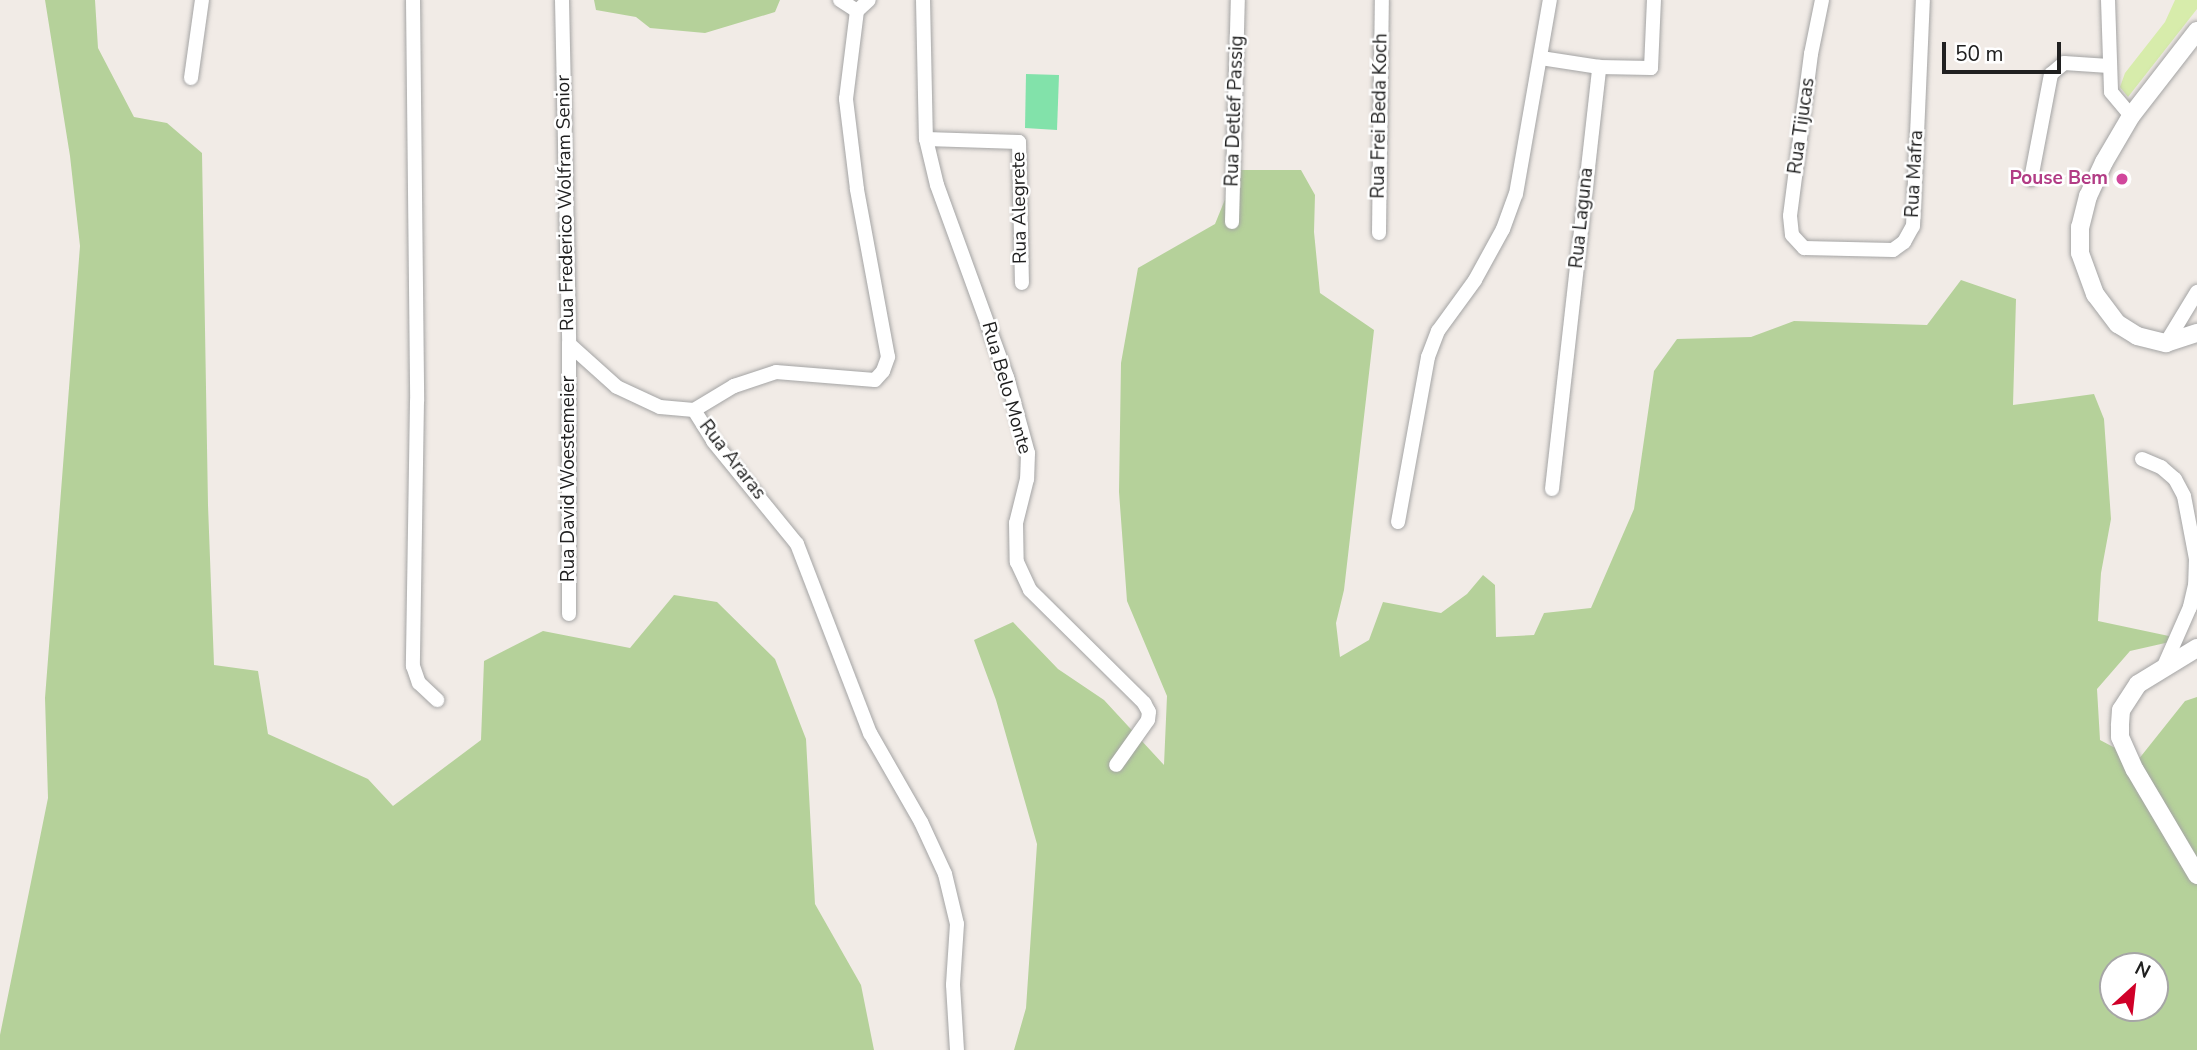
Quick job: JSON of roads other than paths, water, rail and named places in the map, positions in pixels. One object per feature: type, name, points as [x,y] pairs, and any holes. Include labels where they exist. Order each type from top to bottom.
[{"type":"street","points":[[191,78],[202,0]]},
{"type":"street","points":[[413,0],[417,387],[413,666],[419,684],[437,699]]},
{"type":"street","name":"Rua Frederico Wolfram Senior","points":[[562,0],[569,344],[617,387],[660,407],[694,410]]},
{"type":"street","points":[[840,0],[857,11],[869,0]]},
{"type":"street","name":"Rua Belo Monte","points":[[923,0],[926,139],[937,185],[1007,377],[1028,453],[1027,479],[1016,523],[1017,562],[1030,590],[1144,703],[1149,712],[1148,720],[1116,765]]},
{"type":"street","name":"Rua Detlef Passig","points":[[1231,222],[1238,0]]},
{"type":"street","name":"Rua Frei Beda Koch","points":[[1379,233],[1382,0]]},
{"type":"street","points":[[1398,523],[1428,357],[1438,331],[1475,280],[1503,229],[1516,194],[1550,0]]},
{"type":"street","points":[[1541,58],[1599,67],[1651,68],[1654,0]]},
{"type":"street","name":"Rua Tijucas","points":[[1804,248],[1792,235],[1790,216],[1811,54],[1822,0]]},
{"type":"street","name":"Rua Mafra","points":[[1804,248],[1893,250],[1903,242],[1913,226],[1923,0]]},
{"type":"street","points":[[2108,0],[2111,92],[2132,116]]},
{"type":"street","name":"Rua Araras","points":[[857,11],[846,99],[857,189],[888,358],[883,371],[875,380],[776,372],[734,386],[694,410],[713,442],[797,544],[810,571],[870,733],[921,822],[945,874],[957,924],[953,985],[957,1050]]},
{"type":"street","points":[[2197,31],[2132,116],[2104,162],[2088,196],[2080,227],[2080,253],[2095,294],[2118,324],[2137,336],[2166,343],[2197,333]]},
{"type":"street","points":[[2031,179],[2051,74],[2064,63],[2109,66]]},
{"type":"street","name":"Rua Laguna","points":[[1552,489],[1599,67]]},
{"type":"street","name":"Rua Alegrete","points":[[926,139],[1018,142],[1021,283]]},
{"type":"street","points":[[2166,343],[2197,292]]},
{"type":"street","name":"Rua David Woestemeier","points":[[569,344],[569,614]]},
{"type":"street","points":[[2143,459],[2161,467],[2175,479],[2184,496],[2196,559],[2195,585],[2190,607],[2164,666]]},
{"type":"street","points":[[2197,648],[2137,684],[2127,696],[2121,710],[2120,737],[2135,770],[2197,874]]},
{"type":"place","name":"Pouse Bem","points":[[2122,179]]}]
